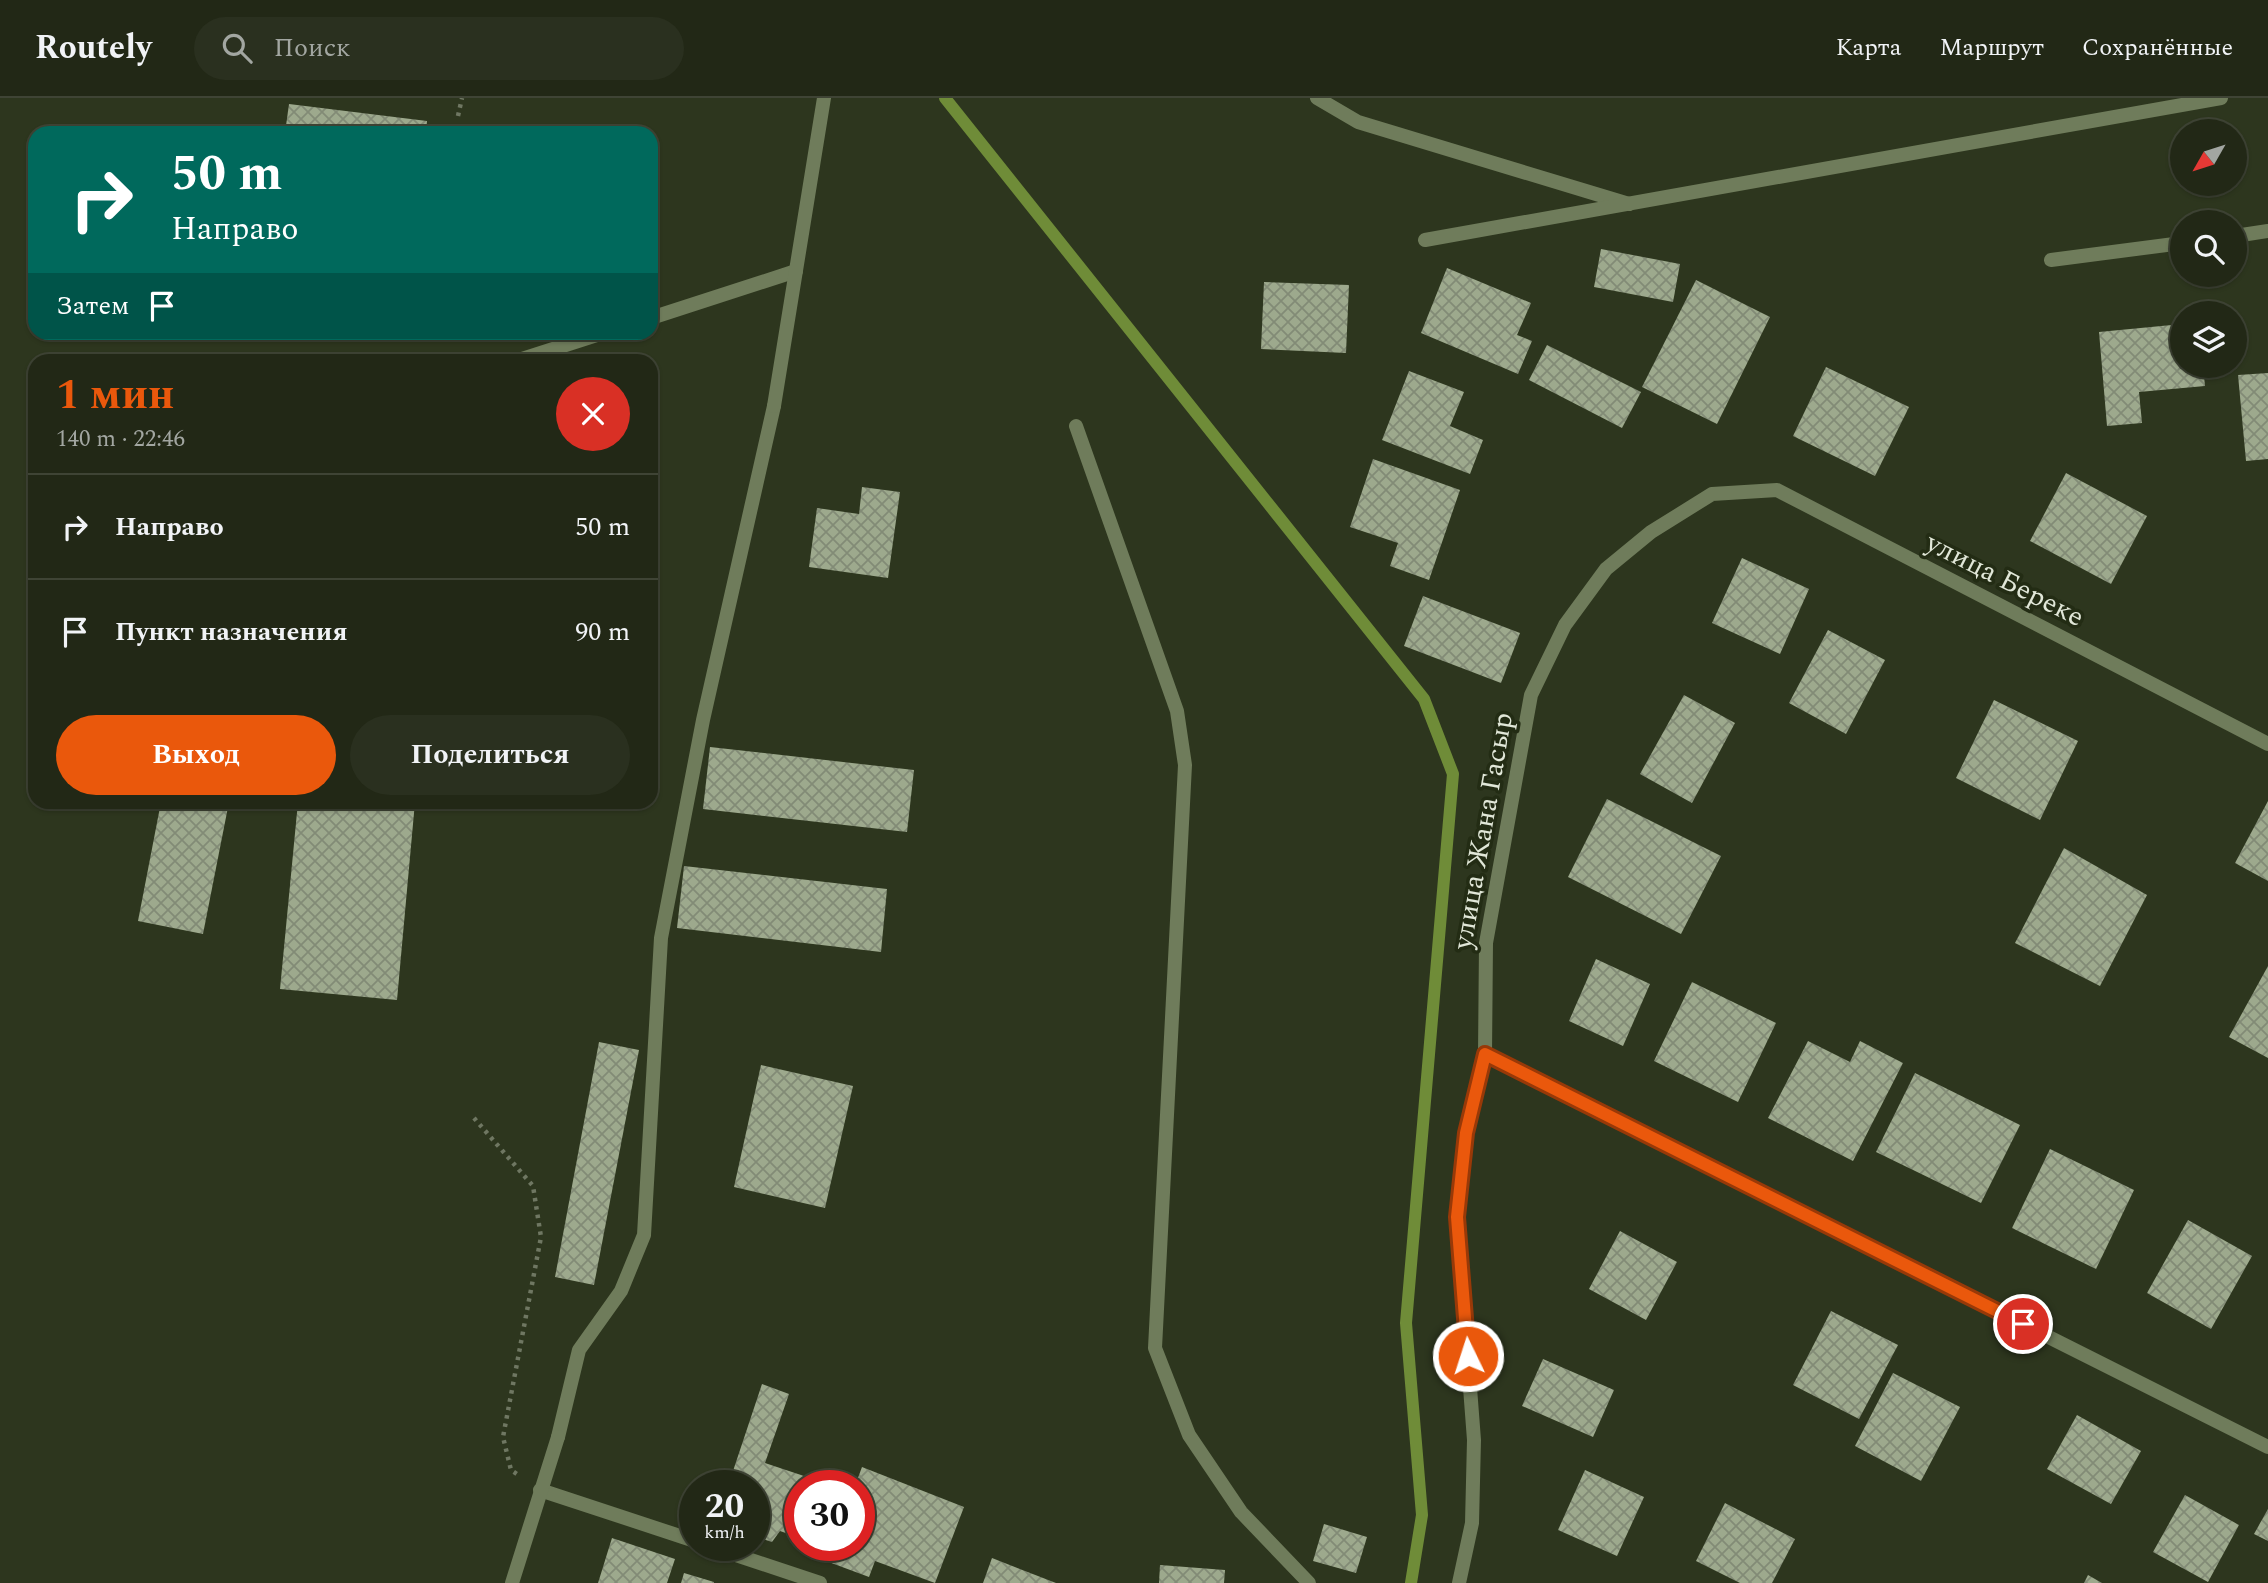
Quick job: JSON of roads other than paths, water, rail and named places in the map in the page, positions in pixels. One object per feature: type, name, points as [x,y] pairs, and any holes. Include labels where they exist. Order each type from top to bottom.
[{"type":"street","points":[[512,1583],[558,1437],[579,1350],[621,1291],[644,1236],[661,938],[703,720],[774,406],[824,98]]},
{"type":"street","points":[[1317,98],[1358,122],[1629,204]]},
{"type":"street","points":[[1425,240],[2184,101],[2221,98]]},
{"type":"street","points":[[2247,234],[2268,231]]},
{"type":"street","points":[[2051,260],[2170,245]]},
{"type":"street","points":[[658,316],[796,271]]},
{"type":"street","points":[[538,354],[581,340]]},
{"type":"street","points":[[1076,426],[1177,711],[1185,765],[1155,1348],[1189,1435],[1241,1512],[1309,1583]]},
{"type":"street","name":"улица Береке","points":[[1712,494],[1777,490],[2268,744]]},
{"type":"street","name":"улица Жана Гасыр","points":[[1459,1583],[1472,1523],[1474,1440],[1457,1217],[1466,1133],[1485,1054],[1486,943],[1531,695],[1565,625],[1605,569],[1651,532],[1712,494]]},
{"type":"street","points":[[1485,1054],[2268,1447]]},
{"type":"street","points":[[540,1490],[679,1537]]},
{"type":"street","points":[[754,1561],[820,1583]]},
{"type":"waterway","points":[[945,98],[1424,699],[1453,774],[1406,1323],[1422,1515],[1411,1583]]}]
